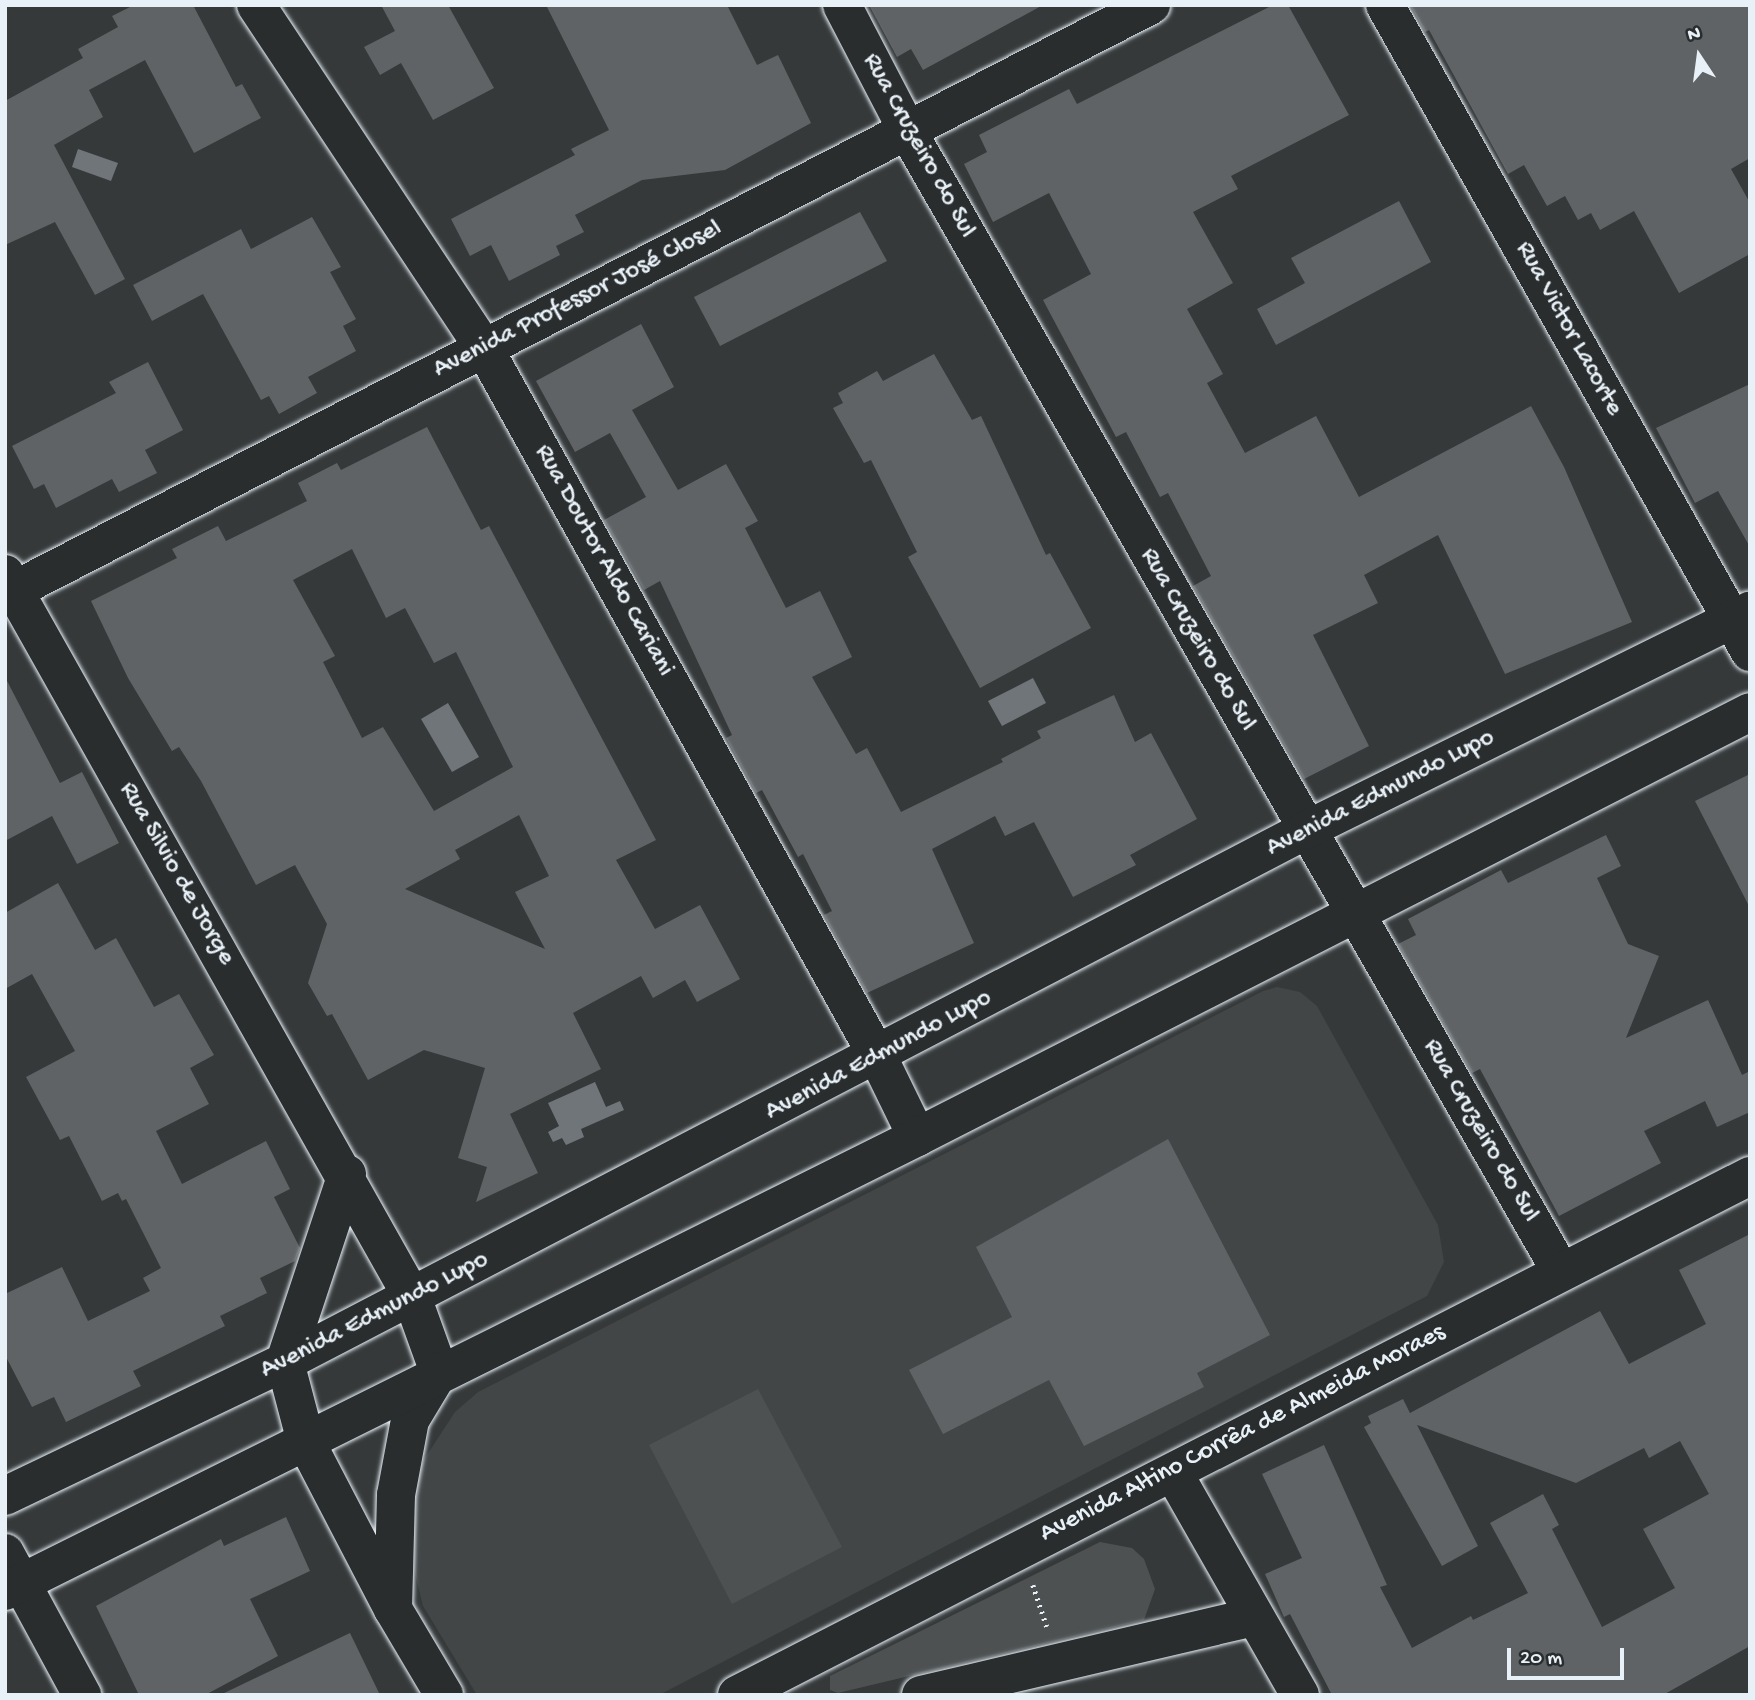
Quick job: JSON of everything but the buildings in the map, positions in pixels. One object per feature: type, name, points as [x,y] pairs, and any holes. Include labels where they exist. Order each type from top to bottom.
[{"type":"street","name":"Rua Doutor Aldo Cariani","points":[[256,5],[484,348],[878,1057],[917,1137]]},
{"type":"street","name":"Rua Cruzeiro do Sul","points":[[842,5],[908,132],[1306,831],[1560,1270]]},
{"type":"street","name":"Avenida Professor José Closel","points":[[8,586],[484,348],[1151,5]]},
{"type":"street","name":"Rua Victor Lacorte","points":[[1385,5],[1744,628]]},
{"type":"street","name":"Rua Silvio de Jorge","points":[[8,586],[347,1174],[412,1297],[439,1372]]},
{"type":"street","name":"Avenida Edmundo Lupo","points":[[5,1496],[285,1362],[878,1057],[1306,831],[1744,628]]},
{"type":"street","points":[[82,1695],[10,1575],[306,1442],[439,1372],[917,1137],[1750,712]]},
{"type":"street","points":[[347,1174],[285,1362],[306,1442],[393,1609],[444,1695]]},
{"type":"street","name":"Avenida Altino Corrêa de Almeida Moraes","points":[[737,1695],[1020,1548],[1174,1474],[1560,1270],[1750,1176]]},
{"type":"street","points":[[393,1609],[396,1495],[410,1420],[439,1372]]},
{"type":"street","points":[[1174,1474],[1300,1695]]},
{"type":"street","points":[[922,1695],[1059,1665],[1254,1617]]},
{"type":"path","points":[[1020,1548],[1059,1665]]},
{"type":"shaded area","points":[[78,149],[118,163],[111,181],[72,167]]},
{"type":"shaded area","points":[[1033,678],[1046,703],[1002,726],[988,701]]},
{"type":"shaded area","points":[[448,703],[479,757],[452,772],[421,719]]},
{"type":"shaded area","points":[[1277,987],[1300,992],[1317,1006],[1438,1225],[1444,1262],[1427,1296],[659,1695],[477,1695],[423,1606],[409,1548],[413,1490],[423,1461],[455,1412],[478,1392],[1263,991]]},
{"type":"shaded area","points":[[595,1082],[606,1107],[620,1101],[624,1110],[581,1129],[584,1137],[566,1145],[562,1138],[553,1142],[548,1132],[559,1126],[548,1103]]},
{"type":"shaded area","points":[[758,1389],[842,1547],[732,1604],[649,1445]]},
{"type":"shaded area","points":[[1100,1542],[1132,1548],[1144,1559],[1155,1589],[1144,1620],[838,1693],[830,1690],[830,1676]]}]
